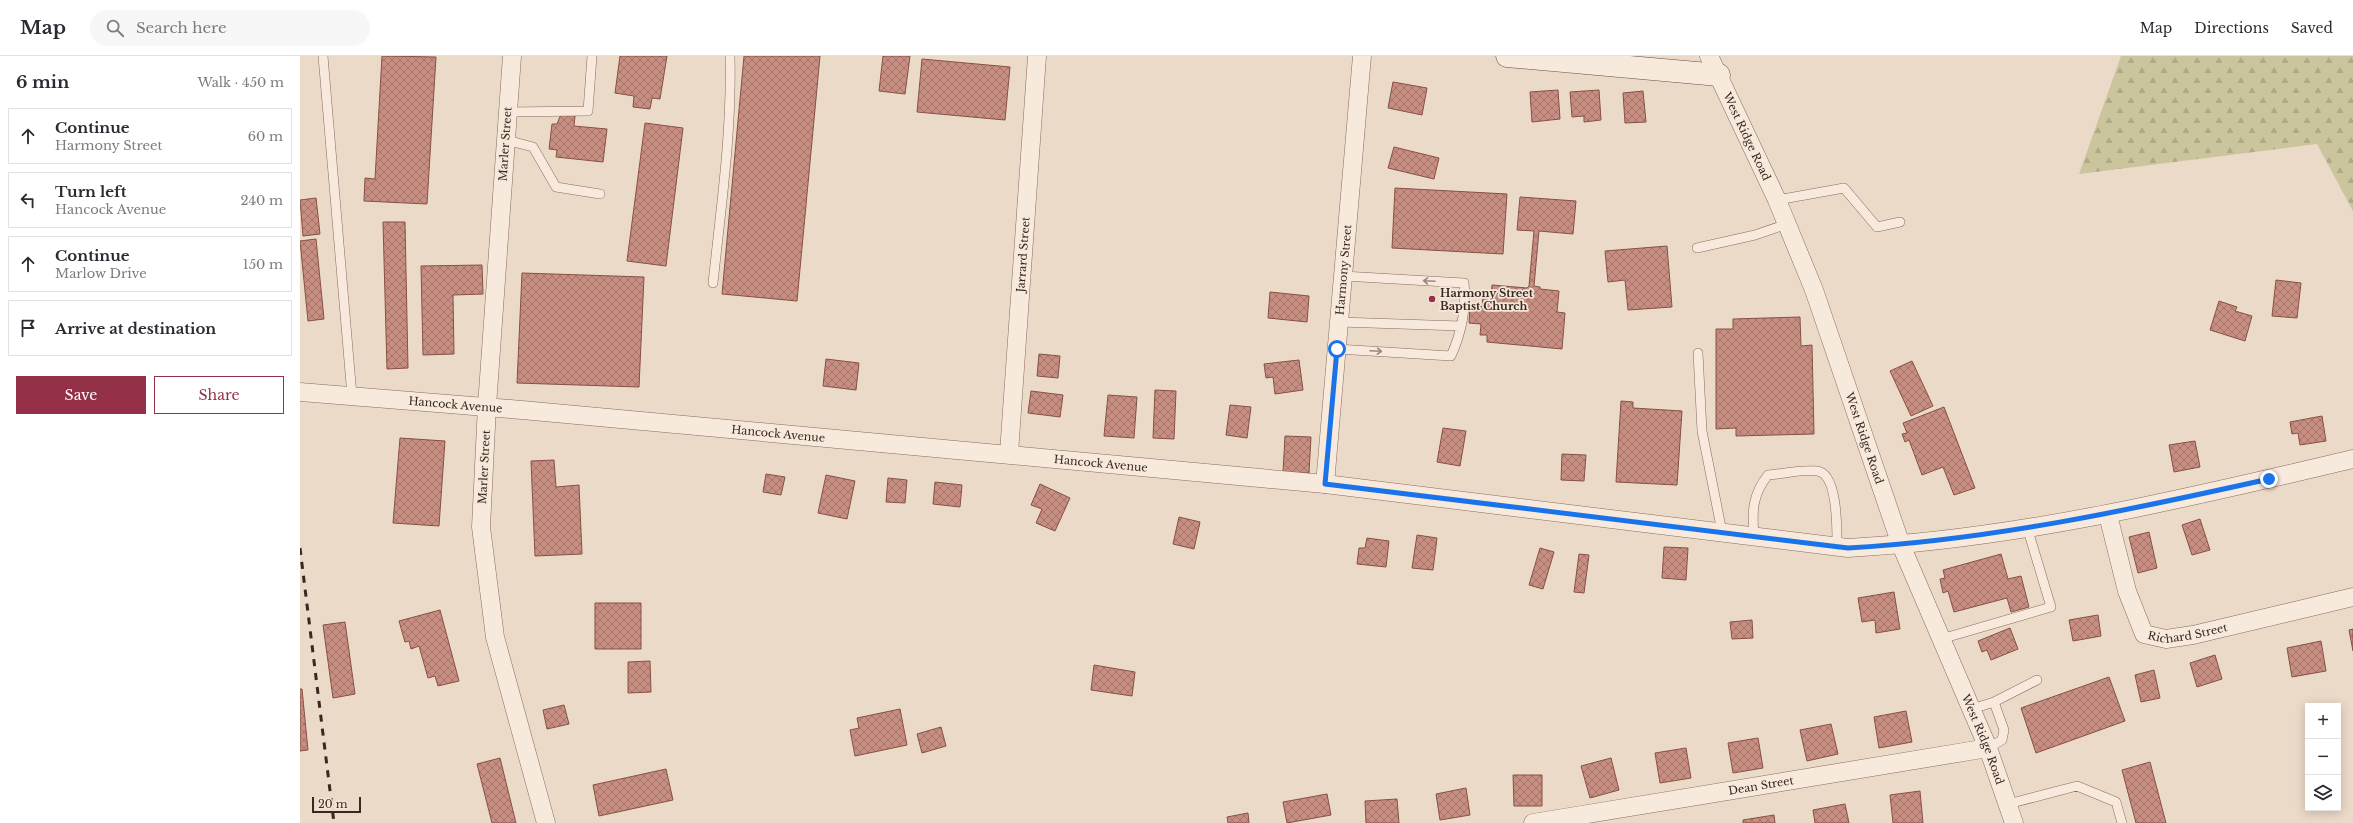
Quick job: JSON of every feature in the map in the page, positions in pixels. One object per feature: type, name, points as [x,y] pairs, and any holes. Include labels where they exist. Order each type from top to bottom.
[{"type":"street","name":"Marler Street","points":[[512,56],[487,406],[481,527],[495,637],[546,823]]},
{"type":"street","name":"Jarrard Street","points":[[1009,453],[1037,56]]},
{"type":"street","name":"Harmony Street","points":[[1325,484],[1362,56]]},
{"type":"street","points":[[1508,56],[1714,65]]},
{"type":"street","name":"West Ridge Road","points":[[1714,65],[1777,200],[1814,290],[1901,545],[1988,748],[2014,823]]},
{"type":"street","name":"Hancock Avenue","points":[[300,392],[487,406],[1009,453],[1325,484],[1837,547],[1901,545],[2108,515],[2353,459]]},
{"type":"street","name":"Richard Street","points":[[2108,515],[2127,591],[2144,634],[2166,639],[2193,635],[2353,597]]},
{"type":"street","name":"Dean Street","points":[[1533,823],[1988,748]]},
{"type":"lane","points":[[323,56],[352,396]]},
{"type":"lane","points":[[508,112],[588,111],[592,56]]},
{"type":"lane","points":[[713,283],[727,148],[731,89],[730,56]]},
{"type":"lane","points":[[506,140],[533,147],[556,187],[600,194]]},
{"type":"lane","points":[[1777,200],[1844,188],[1877,227],[1900,222]]},
{"type":"lane","points":[[1697,248],[1755,234],[1787,224]]},
{"type":"lane","points":[[1337,349],[1451,356],[1458,340],[1466,295],[1464,283],[1343,276]]},
{"type":"lane","points":[[1339,322],[1460,326]]},
{"type":"lane","points":[[1698,353],[1702,431],[1722,532]]},
{"type":"lane","points":[[1754,536],[1752,517],[1756,492],[1768,475],[1818,470],[1827,475],[1832,485],[1837,525],[1837,547]]},
{"type":"lane","points":[[1941,639],[2051,607],[2027,527]]},
{"type":"lane","points":[[1972,709],[1994,702],[2037,680]]},
{"type":"lane","points":[[1988,748],[2002,740],[2004,730],[1994,702]]},
{"type":"lane","points":[[2008,804],[2077,786],[2116,802],[2122,823]]},
{"type":"green space","points":[[2121,56],[2353,56],[2353,211],[2317,144],[2079,174]]},
{"type":"building","points":[[382,56],[436,57],[427,204],[364,201],[365,178],[375,179]]},
{"type":"building","points":[[620,56],[667,56],[660,99],[652,98],[650,109],[633,107],[634,96],[615,93]]},
{"type":"building","points":[[744,56],[820,56],[797,301],[722,294]]},
{"type":"building","points":[[883,56],[910,56],[905,94],[879,91]]},
{"type":"building","points":[[922,59],[1010,67],[1005,120],[917,112]]},
{"type":"building","points":[[1393,82],[1427,88],[1422,115],[1388,108]]},
{"type":"building","points":[[1558,90],[1560,119],[1532,122],[1530,92]]},
{"type":"building","points":[[1599,90],[1601,120],[1584,122],[1584,116],[1572,117],[1570,92]]},
{"type":"building","points":[[1643,91],[1646,122],[1625,123],[1623,93]]},
{"type":"building","points":[[561,114],[575,116],[574,126],[607,129],[603,162],[556,157],[557,150],[549,149],[552,124],[557,124]]},
{"type":"building","points":[[645,123],[683,128],[666,266],[627,261]]},
{"type":"building","points":[[1394,147],[1439,158],[1434,179],[1388,168]]},
{"type":"building","points":[[1395,188],[1507,194],[1503,254],[1392,248]]},
{"type":"building","points":[[1520,197],[1576,201],[1573,234],[1539,231],[1534,286],[1540,287],[1540,289],[1559,291],[1557,312],[1565,313],[1562,349],[1487,342],[1487,335],[1480,335],[1481,324],[1469,323],[1470,306],[1482,307],[1483,296],[1491,297],[1492,285],[1527,288],[1529,286],[1534,231],[1517,230]]},
{"type":"building","points":[[316,198],[320,234],[303,236],[300,200]]},
{"type":"building","points":[[383,222],[405,222],[408,368],[387,369]]},
{"type":"building","points":[[316,239],[324,319],[308,321],[300,241]]},
{"type":"building","points":[[1667,246],[1672,307],[1628,310],[1625,280],[1608,282],[1605,251]]},
{"type":"building","points":[[482,265],[483,294],[453,295],[454,354],[423,355],[421,266]]},
{"type":"building","points":[[522,273],[644,277],[639,387],[517,383]]},
{"type":"building","points":[[2276,280],[2301,283],[2297,318],[2272,316]]},
{"type":"building","points":[[1270,292],[1309,296],[1307,322],[1268,318]]},
{"type":"building","points":[[2219,301],[2237,307],[2235,311],[2252,316],[2245,341],[2210,330]]},
{"type":"building","points":[[1800,317],[1801,346],[1812,345],[1814,434],[1736,436],[1736,428],[1716,429],[1716,329],[1733,329],[1733,319]]},
{"type":"building","points":[[1039,354],[1060,356],[1058,378],[1037,376]]},
{"type":"building","points":[[826,359],[859,363],[856,390],[823,386]]},
{"type":"building","points":[[1299,360],[1303,390],[1275,394],[1273,377],[1266,378],[1264,364]]},
{"type":"building","points":[[1912,361],[1933,406],[1911,416],[1890,371]]},
{"type":"building","points":[[1155,390],[1176,391],[1174,439],[1153,438]]},
{"type":"building","points":[[1031,391],[1063,395],[1060,417],[1028,413]]},
{"type":"building","points":[[1108,395],[1137,397],[1134,438],[1104,436]]},
{"type":"building","points":[[1621,401],[1633,402],[1633,408],[1682,411],[1677,485],[1616,482]]},
{"type":"building","points":[[1230,405],[1251,407],[1247,438],[1226,435]]},
{"type":"building","points":[[1944,407],[1975,488],[1954,495],[1943,467],[1922,475],[1909,440],[1905,442],[1902,434],[1907,433],[1903,423]]},
{"type":"building","points":[[2322,416],[2326,441],[2300,445],[2298,433],[2292,434],[2290,422]]},
{"type":"building","points":[[1443,428],[1466,431],[1460,466],[1437,462]]},
{"type":"building","points":[[1285,436],[1311,437],[1309,473],[1283,472]]},
{"type":"building","points":[[400,438],[445,441],[439,526],[393,523]]},
{"type":"building","points":[[2195,441],[2200,467],[2174,472],[2169,445]]},
{"type":"building","points":[[1562,454],[1586,455],[1584,481],[1561,480]]},
{"type":"building","points":[[554,460],[556,487],[579,485],[582,554],[535,556],[531,461]]},
{"type":"building","points":[[766,474],[785,477],[781,495],[763,492]]},
{"type":"building","points":[[826,475],[855,481],[847,519],[818,513]]},
{"type":"building","points":[[888,478],[907,480],[905,503],[886,502]]},
{"type":"building","points":[[935,482],[962,485],[960,507],[933,504]]},
{"type":"building","points":[[1040,484],[1070,498],[1055,531],[1036,523],[1042,509],[1031,505]]},
{"type":"building","points":[[1179,517],[1200,522],[1194,549],[1173,544]]},
{"type":"building","points":[[2200,519],[2210,550],[2192,555],[2182,525]]},
{"type":"building","points":[[2149,532],[2157,568],[2138,573],[2129,537]]},
{"type":"building","points":[[1417,535],[1437,538],[1433,570],[1412,568]]},
{"type":"building","points":[[1367,538],[1389,541],[1386,567],[1357,564],[1359,548],[1365,548]]},
{"type":"building","points":[[1664,547],[1688,548],[1686,580],[1662,578]]},
{"type":"building","points":[[1540,548],[1554,552],[1543,589],[1529,585]]},
{"type":"building","points":[[1579,554],[1589,555],[1584,593],[1574,592]]},
{"type":"building","points":[[2001,554],[2008,579],[2021,576],[2029,607],[2011,612],[2007,598],[1954,612],[1948,591],[1943,593],[1940,579],[1945,578],[1943,570]]},
{"type":"building","points":[[1894,592],[1900,629],[1876,633],[1875,620],[1862,622],[1858,598]]},
{"type":"building","points":[[595,603],[641,603],[641,649],[595,649]]},
{"type":"building","points":[[440,610],[459,681],[438,686],[435,676],[428,678],[419,646],[411,649],[409,641],[405,642],[399,621]]},
{"type":"building","points":[[2098,615],[2101,636],[2073,641],[2069,620]]},
{"type":"building","points":[[1752,620],[1753,638],[1732,639],[1730,622]]},
{"type":"building","points":[[345,622],[355,694],[333,698],[323,625]]},
{"type":"building","points":[[2010,628],[2018,649],[1991,660],[1987,650],[1982,652],[1978,641]]},
{"type":"building","points":[[2353,629],[2353,651],[2349,630]]},
{"type":"building","points":[[2321,641],[2326,671],[2292,677],[2287,648]]},
{"type":"building","points":[[2215,655],[2222,679],[2197,687],[2190,663]]},
{"type":"building","points":[[650,661],[651,692],[628,693],[628,662]]},
{"type":"building","points":[[1094,665],[1135,672],[1132,696],[1091,690]]},
{"type":"building","points":[[2154,670],[2160,698],[2141,702],[2135,675]]},
{"type":"building","points":[[2109,677],[2125,721],[2036,753],[2021,708]]},
{"type":"building","points":[[300,689],[302,689],[308,750],[300,751]]},
{"type":"building","points":[[564,705],[569,724],[547,729],[543,710]]},
{"type":"building","points":[[900,709],[907,745],[855,756],[850,730],[859,728],[857,718]]},
{"type":"building","points":[[1906,711],[1912,742],[1879,748],[1874,717]]},
{"type":"building","points":[[1831,724],[1838,754],[1807,761],[1800,730]]},
{"type":"building","points":[[941,727],[946,746],[922,753],[917,734]]},
{"type":"building","points":[[1758,738],[1763,768],[1733,773],[1728,743]]},
{"type":"building","points":[[1686,748],[1691,778],[1660,783],[1655,753]]},
{"type":"building","points":[[500,758],[516,823],[492,823],[477,764]]},
{"type":"building","points":[[1611,758],[1619,790],[1590,798],[1581,766]]},
{"type":"building","points":[[2150,762],[2166,823],[2136,823],[2122,770]]},
{"type":"building","points":[[666,769],[673,800],[599,816],[593,785]]},
{"type":"building","points":[[1513,775],[1542,775],[1542,806],[1514,806]]},
{"type":"building","points":[[1466,788],[1470,815],[1440,820],[1436,794]]},
{"type":"building","points":[[1920,791],[1923,823],[1893,823],[1890,795]]},
{"type":"building","points":[[1327,794],[1331,815],[1287,823],[1283,802]]},
{"type":"building","points":[[1397,799],[1399,823],[1366,823],[1365,801]]},
{"type":"building","points":[[1845,804],[1849,823],[1815,823],[1813,810]]},
{"type":"building","points":[[1248,813],[1249,823],[1228,823],[1227,817]]},
{"type":"building","points":[[1774,815],[1775,823],[1743,823],[1743,820]]},
{"type":"railway","points":[[300,548],[334,823]]},
{"type":"place","name":"Harmony Street Baptist Church","points":[[1432,299]]},
{"type":"route","points":[[1337,349],[1325,484],[1848,548],[1901,545],[2108,515],[2269,479]]}]
